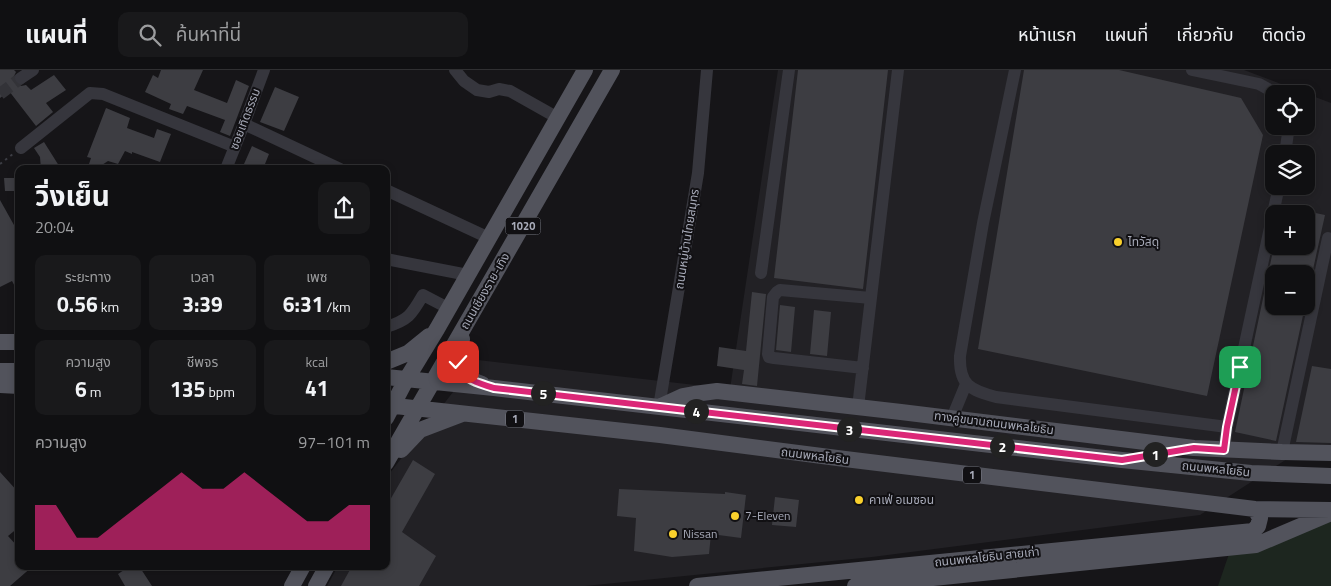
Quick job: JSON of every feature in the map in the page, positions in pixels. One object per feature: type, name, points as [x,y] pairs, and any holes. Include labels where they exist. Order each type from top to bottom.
[{"type":"main road","name":"1020","points":[[390,407],[437,329],[585,70]]},
{"type":"main road","name":"ถนนเชียงราย-เทิง","points":[[433,383],[612,70]]},
{"type":"main road","points":[[465,328],[459,348],[458,362],[461,371],[468,378],[494,388]]},
{"type":"main road","points":[[390,360],[408,353],[437,329]]},
{"type":"main road","points":[[0,342],[15,342]]},
{"type":"main road","points":[[0,371],[15,371]]},
{"type":"main road","name":"ถนนพหลโยธิน","points":[[390,378],[1122,460],[1251,473],[1331,476]]},
{"type":"main road","name":"1020","points":[[418,408],[433,383]]},
{"type":"main road","points":[[0,385],[15,386]]},
{"type":"main road","name":"ทางคู่ขนานถนนพหลโยธิน","points":[[659,407],[683,396],[717,392],[952,418],[1194,448],[1331,453]]},
{"type":"main road","points":[[390,457],[418,408]]},
{"type":"main road","name":"ถนนพหลโยธิน","points":[[390,409],[418,408],[660,435],[845,460],[1255,509],[1331,512]]},
{"type":"main road","points":[[390,460],[420,430],[464,413]]},
{"type":"main road","points":[[1122,460],[1194,448]]},
{"type":"main road","name":"ถนนพหลโยธิน สายเก่า","points":[[855,586],[884,579],[1253,531],[1258,526],[1260,518],[1255,509]]},
{"type":"main road","name":"ถนนพหลโยธิน สายเก่า","points":[[696,586],[884,579],[1256,545],[1331,512]]},
{"type":"main road","points":[[292,586],[302,570]]},
{"type":"main road","points":[[316,586],[325,570]]},
{"type":"street","name":"ซอยเทิดธรรม","points":[[228,165],[264,70]]},
{"type":"street","points":[[455,70],[464,81],[477,90],[489,92],[499,88],[510,90],[558,118]]},
{"type":"street","name":"ถนนหมู่บ้านไทยสมุทร","points":[[659,407],[698,173],[707,70]]},
{"type":"street","points":[[761,273],[789,70]]},
{"type":"street","points":[[858,407],[898,70]]},
{"type":"street","points":[[1015,70],[983,223],[960,356],[959,371],[966,384],[978,392],[996,397],[1227,427]]},
{"type":"street","points":[[1192,70],[1259,84],[1265,87]]},
{"type":"street","points":[[21,148],[90,93],[103,94],[235,147]]},
{"type":"street","points":[[244,124],[331,165]]},
{"type":"street","points":[[390,192],[488,238]]},
{"type":"street","points":[[1224,450],[1227,427],[1277,195]]},
{"type":"street","points":[[1282,452],[1328,238]]},
{"type":"street","points":[[390,260],[468,275]]},
{"type":"street","points":[[863,368],[769,357],[773,297],[780,290],[872,298]]},
{"type":"street","points":[[390,326],[399,323],[411,315],[423,294],[448,308]]},
{"type":"street","points":[[952,418],[966,384]]},
{"type":"path","points":[[0,164],[21,148]]},
{"type":"shaded area","points":[[778,70],[1244,70],[1284,85],[1265,85],[1265,135],[1315,135],[1315,97],[1331,103],[1331,457],[1290,457],[1200,515],[872,557],[585,586],[327,586],[336,570],[390,570],[390,473],[478,360],[730,389]]},
{"type":"shaded area","points":[[1331,513],[1331,586],[1218,586],[1231,548]]},
{"type":"building","points":[[0,70],[14,70],[16,72],[13,78],[15,83],[21,86],[26,85],[31,90],[54,75],[66,90],[46,103],[53,112],[36,126],[9,91],[0,98]]},
{"type":"building","points":[[161,70],[203,70],[194,90],[227,103],[236,80],[249,86],[230,136],[220,132],[225,120],[187,106],[183,114],[169,109],[171,104],[145,92],[153,75],[158,78]]},
{"type":"building","points":[[798,70],[888,70],[863,289],[774,278]]},
{"type":"building","name":"ไทวัสดุ","points":[[1024,70],[1119,70],[1241,98],[1263,135],[1207,396],[978,349]]},
{"type":"building","points":[[275,87],[299,97],[284,131],[260,122]]},
{"type":"building","points":[[106,108],[130,118],[127,128],[154,138],[157,129],[171,134],[160,162],[125,151],[118,164],[108,161],[102,165],[89,164],[91,158],[87,157]]},
{"type":"building","points":[[44,142],[58,165],[41,165],[40,157],[34,148]]},
{"type":"building","points":[[252,146],[269,154],[265,165],[244,164]]},
{"type":"building","points":[[4,178],[15,178],[15,191],[5,191]]},
{"type":"building","points":[[0,200],[15,227],[15,287],[12,281],[0,287]]},
{"type":"building","points":[[1315,213],[1325,215],[1314,265],[1270,265],[1272,255],[1315,255]]},
{"type":"building","points":[[1265,289],[1265,315],[1303,315],[1276,441],[1235,432]]},
{"type":"building","points":[[752,292],[766,294],[757,386],[742,384],[744,370],[717,366],[719,347],[746,351]]},
{"type":"building","points":[[780,305],[795,307],[791,352],[776,350]]},
{"type":"building","points":[[814,310],[831,312],[827,356],[810,354]]},
{"type":"building","points":[[1312,366],[1331,369],[1331,443],[1296,442]]},
{"type":"building","points":[[413,460],[435,474],[402,532],[436,556],[419,586],[341,586],[350,570],[390,570],[390,500]]},
{"type":"building","points":[[0,472],[15,489],[15,530],[8,536],[15,544],[15,570],[28,570],[10,586],[0,586]]},
{"type":"building","name":"Nissan","points":[[619,489],[725,494],[725,492],[746,495],[741,538],[711,534],[709,554],[672,557],[634,551],[636,518],[617,516]]},
{"type":"building","points":[[775,497],[799,500],[796,527],[772,525]]},
{"type":"building","points":[[124,570],[142,570],[152,586],[125,586],[118,574]]},
{"type":"tunnel","points":[[0,94],[21,78]]},
{"type":"place","name":"ไทวัสดุ","points":[[1118,242]]},
{"type":"place","name":"คาเฟ่ อเมซอน","points":[[859,500]]},
{"type":"place","name":"7-Eleven","points":[[735,516]]},
{"type":"place","name":"Nissan","points":[[673,534]]},
{"type":"route","points":[[458,362],[461,371],[468,378],[494,388],[1122,460],[1194,448],[1224,450],[1240,367]]}]
